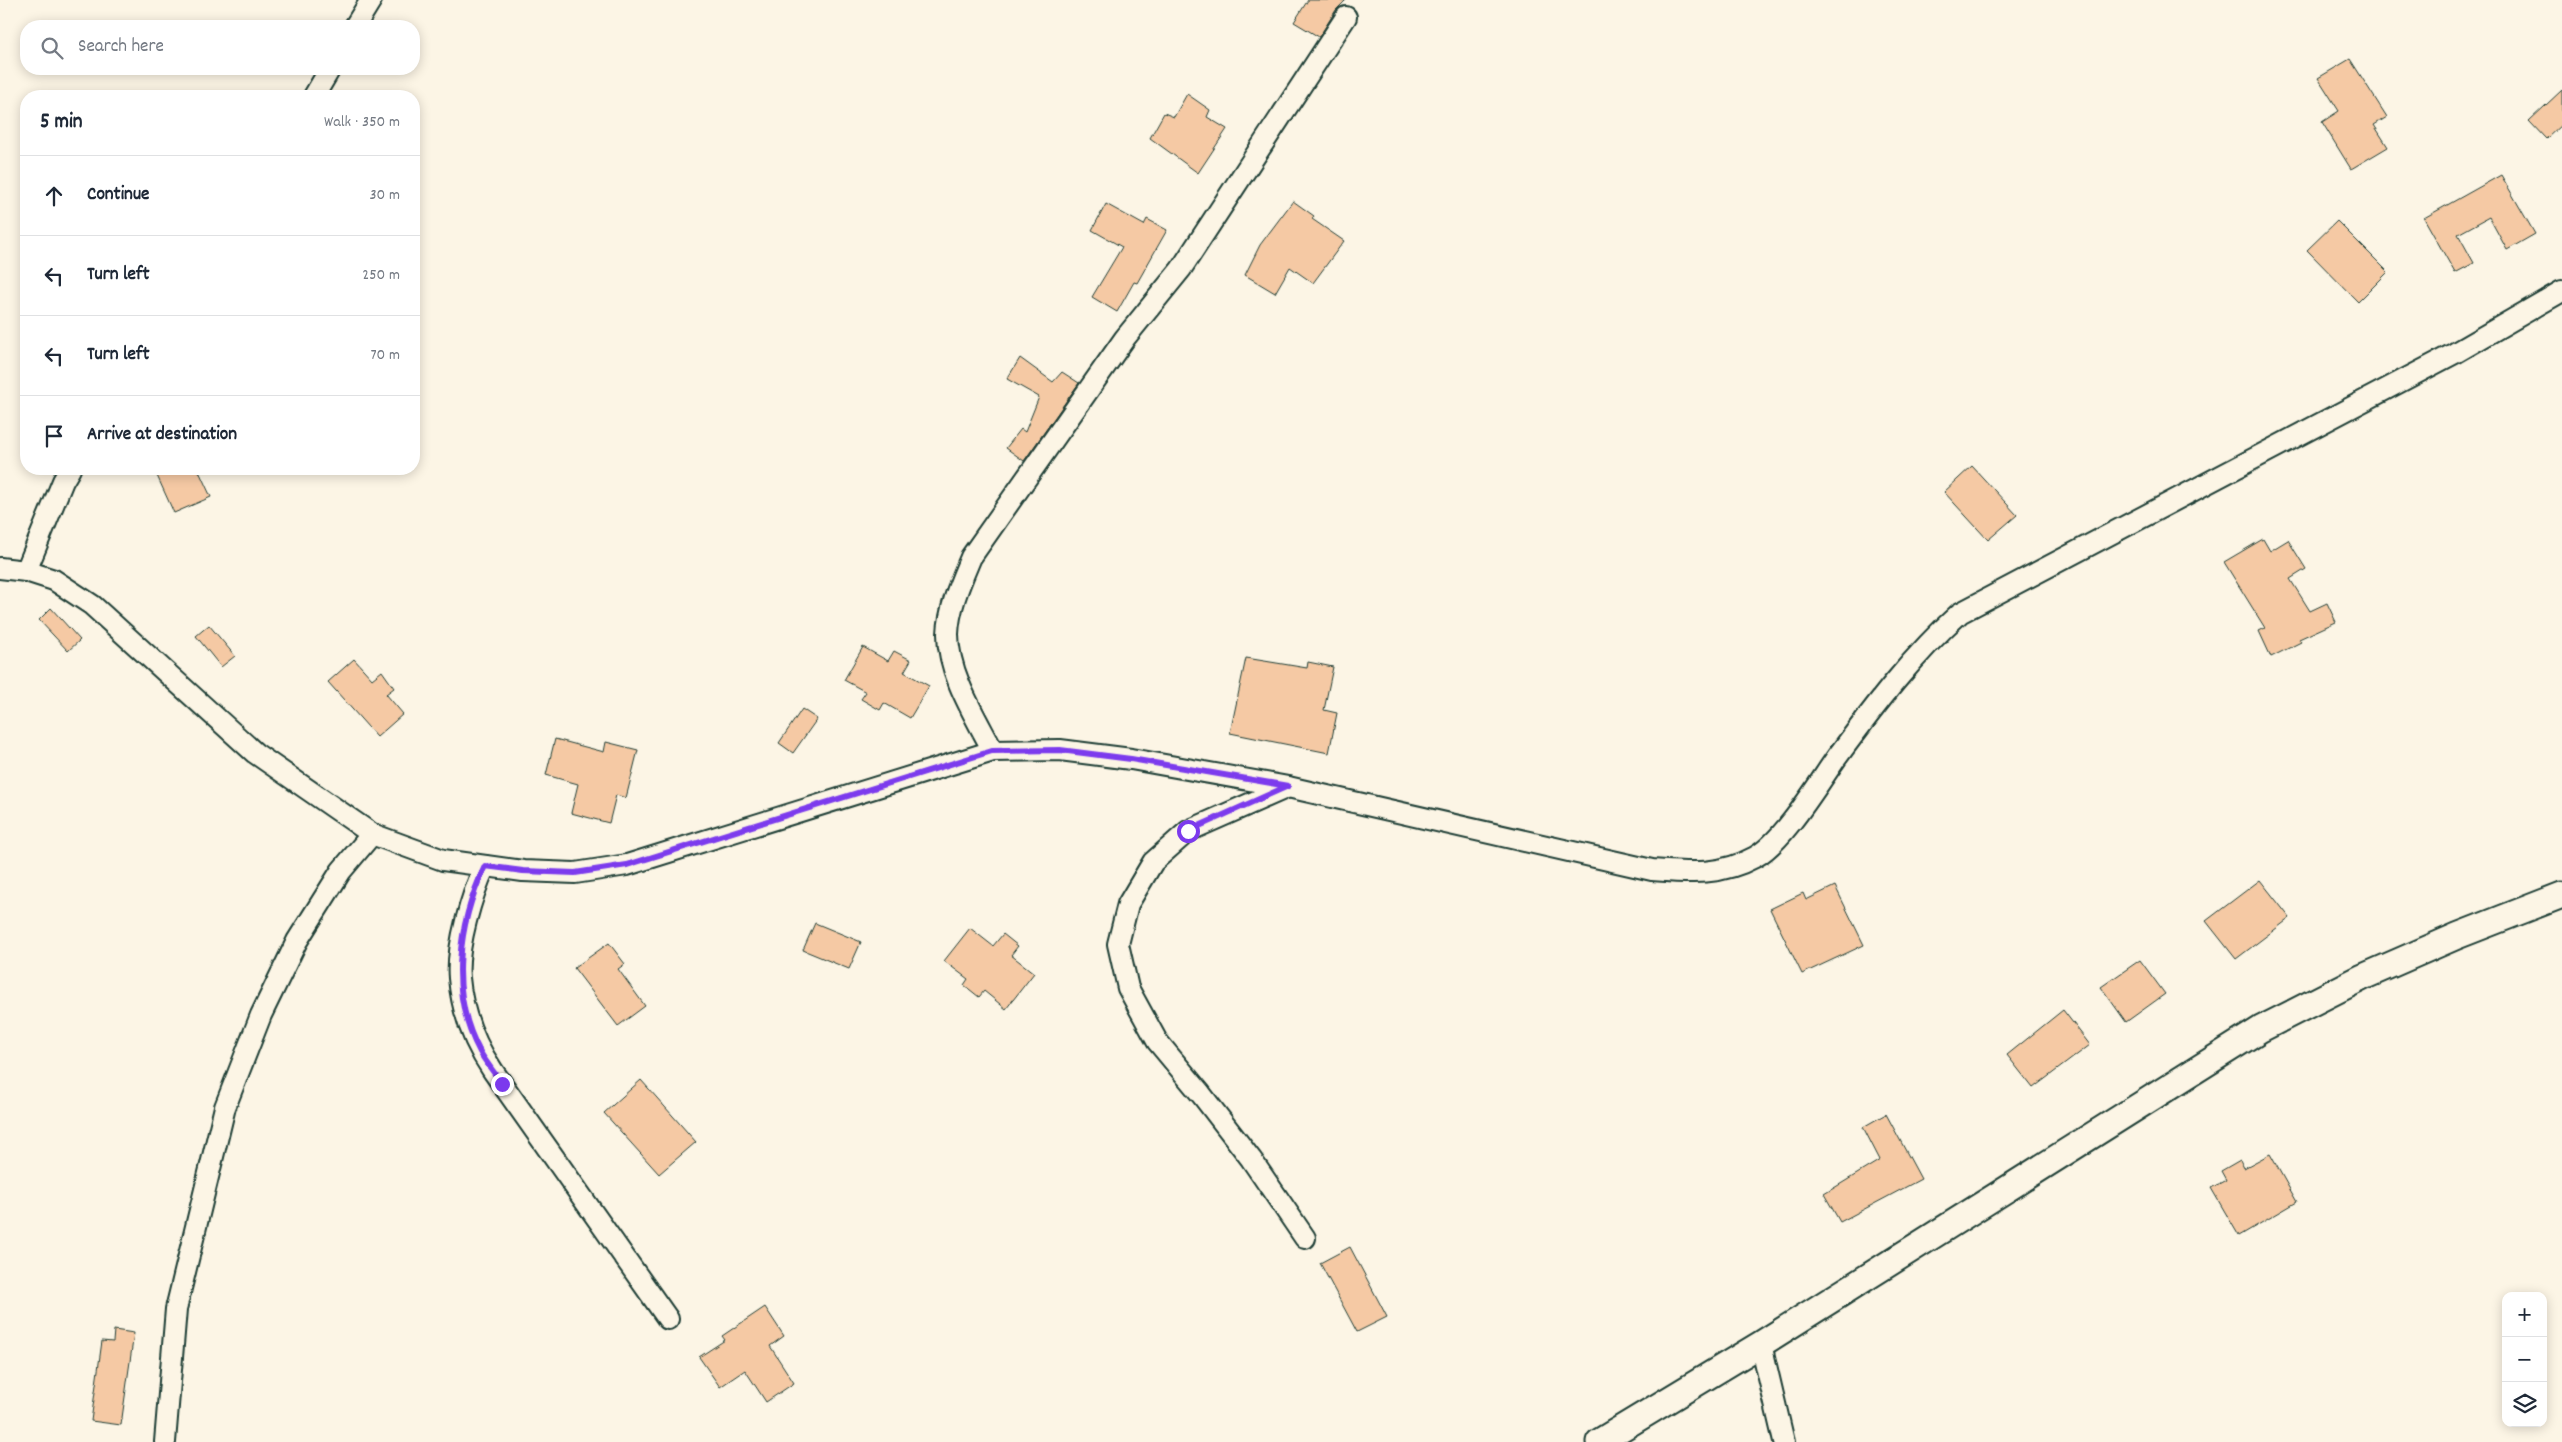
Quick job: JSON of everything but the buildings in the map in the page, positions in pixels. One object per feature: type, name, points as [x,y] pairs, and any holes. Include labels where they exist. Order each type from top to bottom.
[{"type":"street","points":[[358,20],[371,0]]},
{"type":"street","points":[[992,751],[954,667],[948,634],[956,593],[971,557],[1126,338],[1181,269],[1346,17]]},
{"type":"street","points":[[318,90],[326,75]]},
{"type":"street","points":[[0,568],[26,571],[54,580],[92,604],[255,753],[372,834],[443,860],[523,871],[575,873],[627,865],[992,751],[1060,750],[1131,759],[1288,786],[1652,870],[1703,873],[1736,866],[1758,856],[1782,832],[1846,744],[1912,662],[1935,636],[1960,613],[2455,353],[2562,290]]},
{"type":"street","points":[[26,571],[67,475]]},
{"type":"street","points":[[1288,786],[1188,831],[1153,862],[1128,904],[1118,944],[1128,988],[1156,1041],[1201,1094],[1251,1159],[1305,1238]]},
{"type":"street","points":[[165,1442],[176,1309],[225,1107],[261,1015],[297,941],[341,871],[372,834]]},
{"type":"street","points":[[485,866],[476,885],[460,953],[458,977],[470,1026],[480,1052],[668,1319]]},
{"type":"street","points":[[1599,1442],[1761,1344],[2261,1029],[2363,977],[2457,936],[2562,895]]},
{"type":"street","points":[[1761,1344],[1784,1442]]},
{"type":"route","points":[[502,1084],[480,1052],[470,1026],[458,977],[460,953],[467,919],[476,885],[485,866],[523,871],[575,873],[627,865],[992,751],[1060,750],[1131,759],[1288,786],[1188,831]]}]
